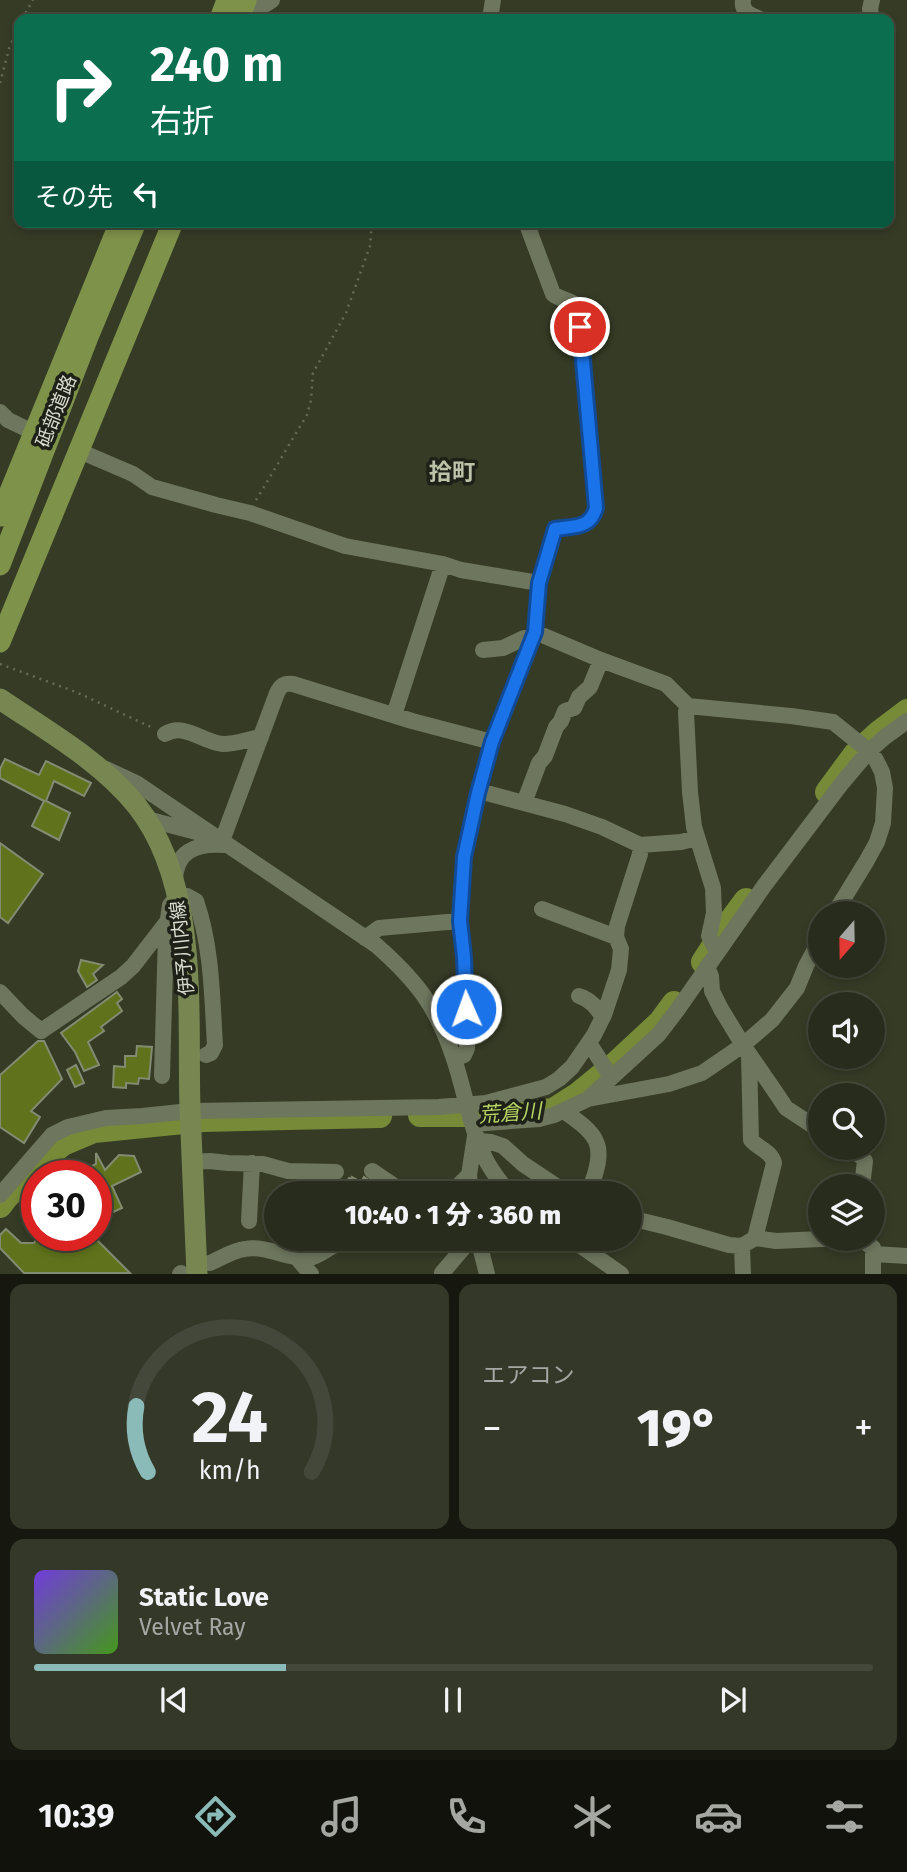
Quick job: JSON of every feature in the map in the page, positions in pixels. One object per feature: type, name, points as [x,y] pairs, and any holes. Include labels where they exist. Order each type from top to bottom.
[{"type":"highway","points":[[0,516],[118,228]]},
{"type":"highway","name":"砥部道路","points":[[0,565],[88,337],[133,228]]},
{"type":"highway","name":"砥部道路","points":[[0,617],[155,228]]},
{"type":"highway","points":[[0,642],[170,228]]},
{"type":"highway","points":[[33,432],[78,450]]},
{"type":"main road","name":"伊予川内線","points":[[0,699],[93,762],[116,782],[147,819],[167,862],[177,891],[186,948],[192,1158],[204,1268]]},
{"type":"street","points":[[237,5],[257,8],[272,0]]},
{"type":"street","points":[[743,0],[742,4],[750,14]]},
{"type":"street","points":[[454,1059],[464,1055],[467,1048],[460,921],[464,857],[479,791],[492,742],[533,636],[539,583],[555,529],[589,523],[596,508],[578,307],[554,294],[528,228]]},
{"type":"street","points":[[0,412],[8,420],[33,432]]},
{"type":"street","points":[[78,450],[133,474],[152,486],[250,513],[345,546],[539,583]]},
{"type":"street","points":[[394,715],[443,564]]},
{"type":"street","points":[[482,650],[503,648],[533,636],[666,684],[688,706],[833,722],[869,751],[876,760],[885,789],[883,823],[877,842],[842,901]]},
{"type":"street","points":[[524,803],[556,726],[565,711],[574,708],[579,697],[590,687],[601,660]]},
{"type":"street","points":[[221,841],[277,693],[285,684],[293,684],[492,742]]},
{"type":"street","points":[[688,706],[686,712],[694,827],[713,888],[714,913],[709,936],[717,952]]},
{"type":"street","points":[[0,1195],[52,1135],[68,1126],[106,1118],[191,1113],[405,1108],[472,1122],[540,1119],[564,1111],[588,1098],[659,1034],[834,793],[869,751],[907,721]]},
{"type":"street","points":[[165,734],[172,730],[192,732],[225,744],[261,737]]},
{"type":"street","points":[[93,762],[136,783],[365,938],[395,962],[423,992],[433,1009],[454,1059],[485,1158],[501,1181]]},
{"type":"street","points":[[479,791],[565,814],[602,827],[640,845],[697,838]]},
{"type":"street","points":[[147,819],[221,841]]},
{"type":"street","points":[[162,1076],[168,1056],[166,933],[170,905],[177,891],[176,870],[189,851],[221,841]]},
{"type":"street","points":[[470,1181],[472,1122],[486,1103],[546,1087],[572,1067],[603,1017],[619,970],[621,949],[616,937],[617,926],[640,854],[640,845]]},
{"type":"street","points":[[177,891],[196,901],[202,918],[208,954],[215,1045],[211,1053],[206,1055]]},
{"type":"street","points":[[542,909],[616,937]]},
{"type":"street","points":[[0,992],[41,1031],[121,977],[151,944],[168,919]]},
{"type":"street","points":[[365,938],[379,928],[460,921]]},
{"type":"street","points":[[588,1098],[684,1080],[746,1049],[797,988],[808,961]]},
{"type":"street","points":[[707,967],[712,991],[746,1049],[786,1108],[808,1122]]},
{"type":"street","points":[[579,996],[593,1004],[603,1017]]},
{"type":"street","points":[[589,1043],[611,1077]]},
{"type":"street","points":[[743,1273],[748,1242],[774,1163],[769,1153],[751,1140],[746,1049]]},
{"type":"street","points":[[564,1111],[582,1124],[597,1144],[600,1157],[593,1181]]},
{"type":"street","points":[[472,1122],[491,1142],[503,1146],[548,1181]]},
{"type":"street","points":[[192,1158],[263,1164],[288,1171],[331,1172],[327,1181]]},
{"type":"street","points":[[249,1221],[252,1164]]},
{"type":"street","points":[[372,1171],[387,1181]]},
{"type":"street","points":[[463,1181],[469,1175]]},
{"type":"street","points":[[642,1221],[717,1243],[808,1238]]},
{"type":"street","points":[[204,1268],[245,1248],[310,1258],[326,1251]]},
{"type":"street","points":[[318,1251],[319,1255]]},
{"type":"street","points":[[442,1273],[461,1251]]},
{"type":"street","points":[[481,1251],[487,1273]]},
{"type":"street","points":[[589,1251],[621,1273]]},
{"type":"street","points":[[873,1273],[873,1254],[907,1256]]},
{"type":"street","points":[[296,1257],[310,1273]]},
{"type":"path","points":[[0,83],[14,36]]},
{"type":"path","points":[[250,513],[307,415],[313,373],[346,313],[370,246],[372,228]]},
{"type":"path","points":[[0,664],[76,692],[165,734]]},
{"type":"building","points":[[5,759],[39,775],[46,761],[91,783],[84,796],[54,781],[46,801],[70,813],[59,840],[32,826],[44,801],[0,778],[0,769]]},
{"type":"building","points":[[0,843],[43,874],[8,923],[0,917]]},
{"type":"building","points":[[81,960],[103,965],[93,974],[97,980],[87,987],[78,971]]},
{"type":"building","points":[[117,992],[122,999],[117,1003],[122,1011],[101,1027],[104,1031],[88,1042],[99,1065],[84,1071],[75,1052],[61,1033]]},
{"type":"building","points":[[38,1041],[44,1041],[62,1079],[31,1111],[40,1117],[24,1143],[0,1127],[0,1075]]},
{"type":"building","points":[[137,1046],[152,1047],[149,1079],[139,1078],[138,1084],[126,1083],[126,1088],[113,1087],[114,1066],[125,1067],[125,1056],[136,1056]]},
{"type":"building","points":[[76,1065],[84,1083],[75,1087],[67,1070]]},
{"type":"building","points":[[119,1155],[134,1156],[141,1172],[112,1186],[112,1162]]},
{"type":"building","points":[[112,1186],[122,1208],[112,1213]]},
{"type":"building","points":[[6,1229],[21,1243],[21,1251],[108,1251],[130,1273],[24,1273],[0,1248],[0,1235]]},
{"type":"waterway","name":"荒倉川","points":[[827,792],[855,754],[907,711]]},
{"type":"waterway","name":"荒倉川","points":[[703,962],[746,900]]},
{"type":"waterway","name":"荒倉川","points":[[420,1115],[512,1115],[553,1110],[578,1094],[616,1063],[660,1022],[674,1003]]},
{"type":"waterway","name":"荒倉川","points":[[0,1206],[49,1155],[63,1144],[94,1131],[203,1120],[380,1116]]},
{"type":"district","name":"拾町","points":[[452,472]]},
{"type":"route","points":[[466,1009],[460,921],[461,884],[464,857],[479,791],[492,742],[535,632],[539,583],[555,529],[589,523],[596,508],[580,327]]}]
